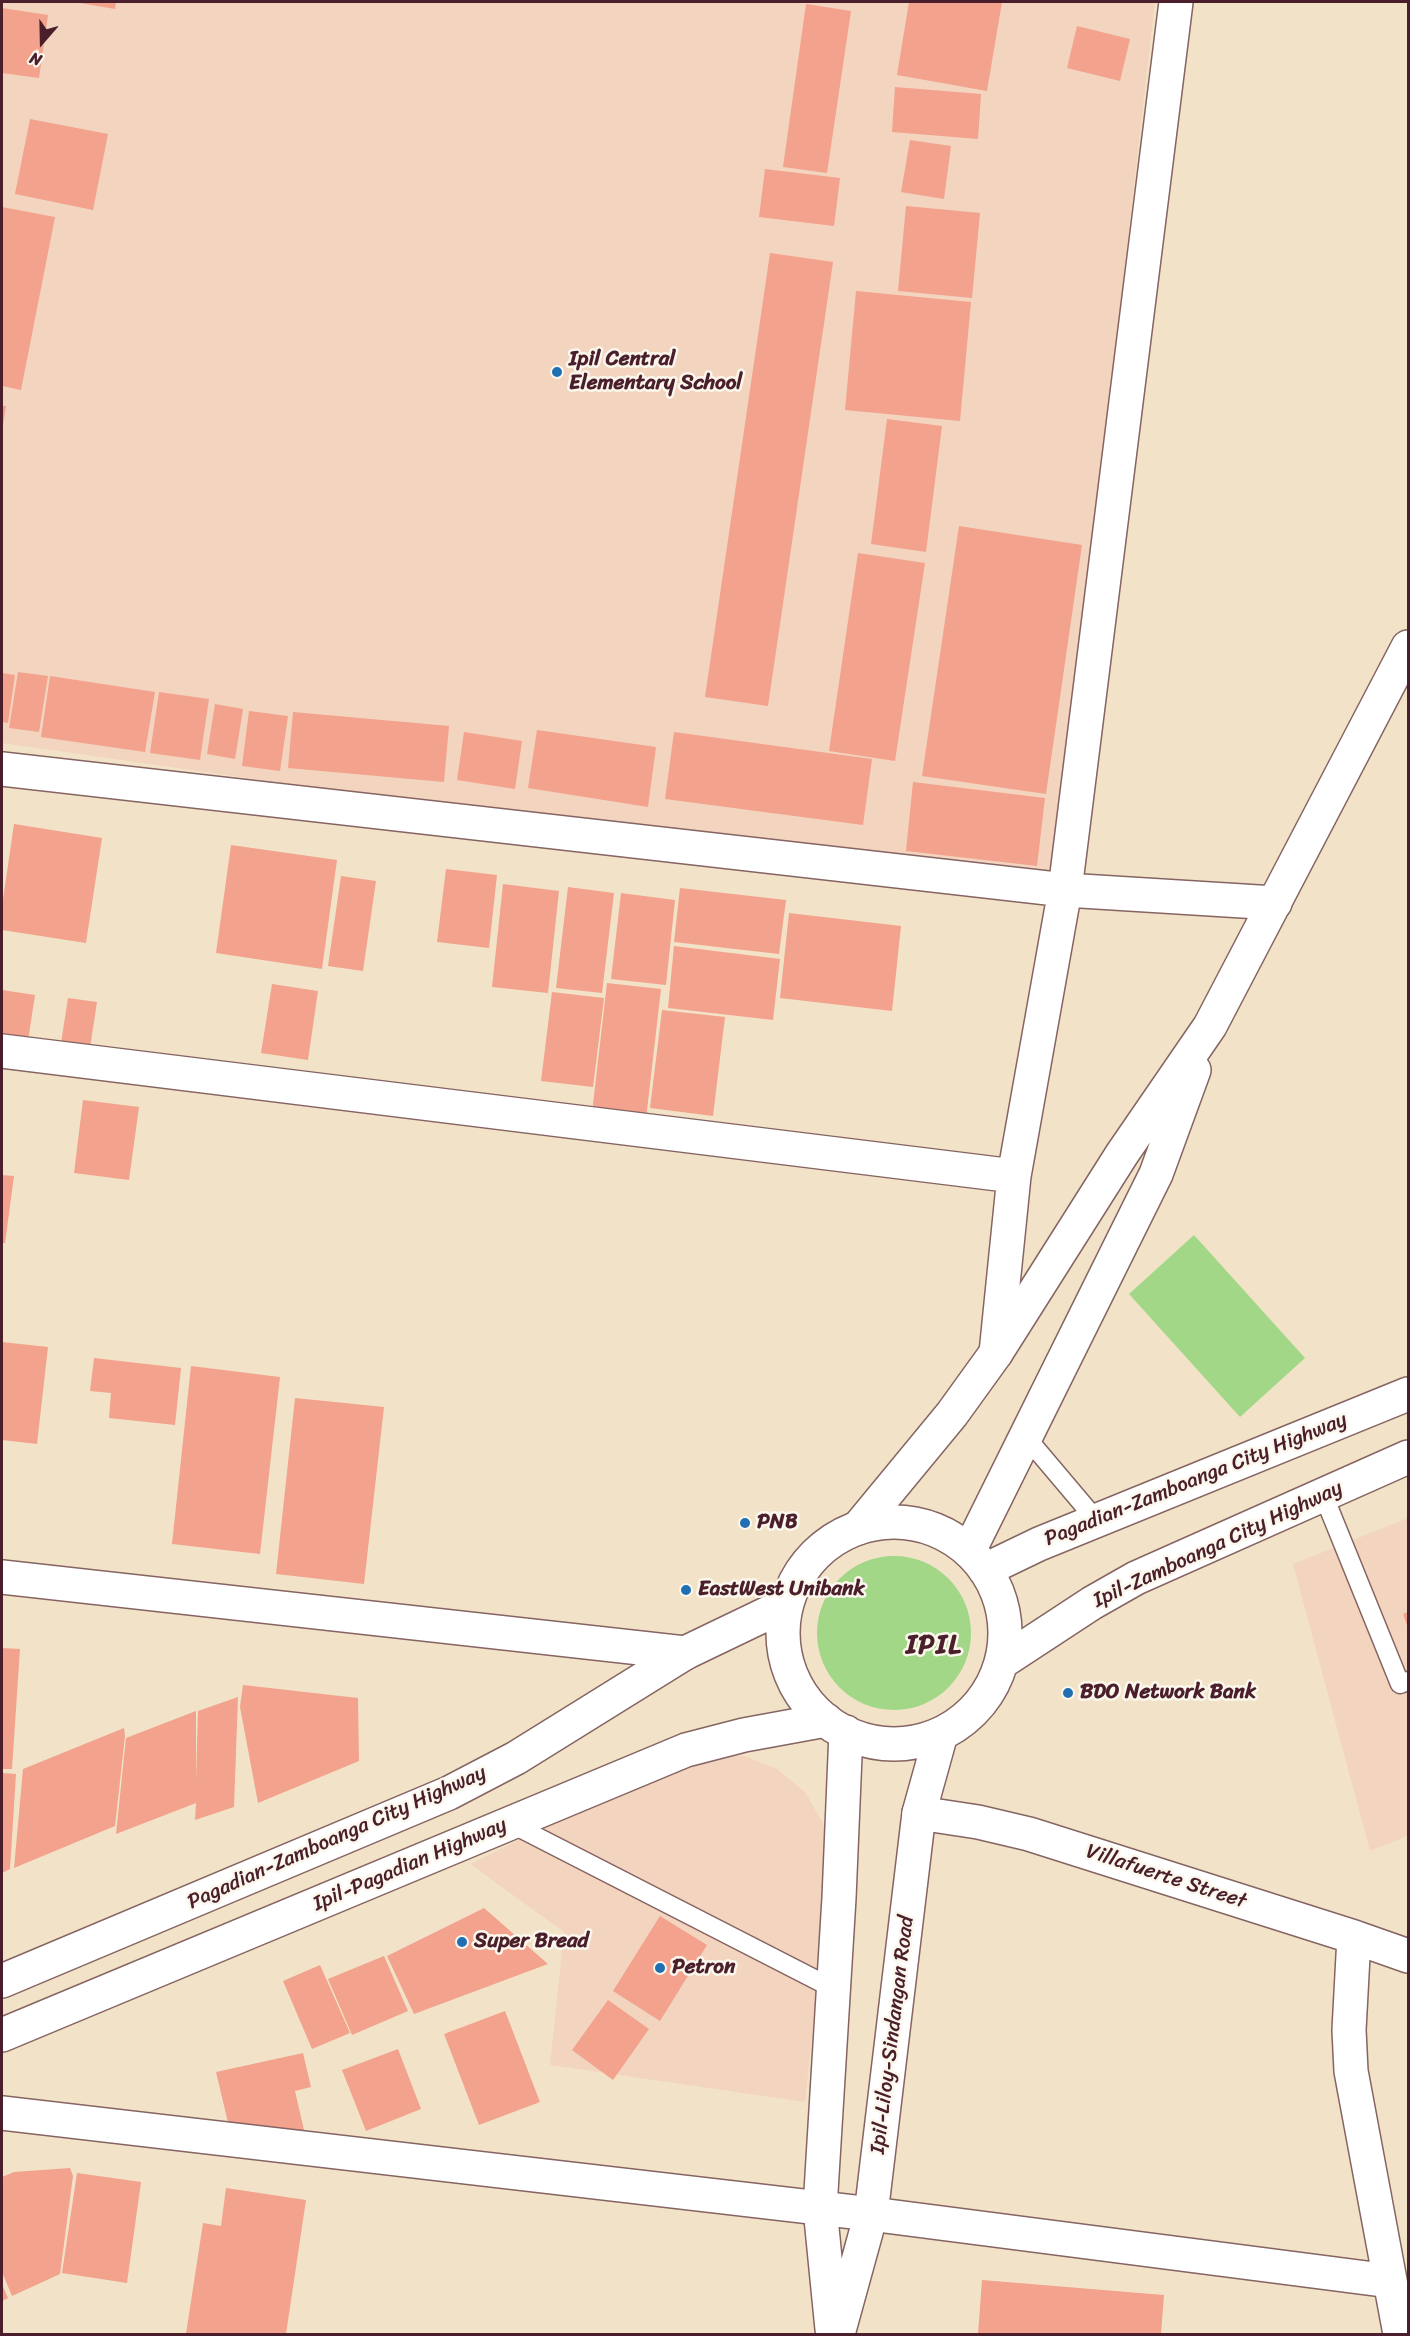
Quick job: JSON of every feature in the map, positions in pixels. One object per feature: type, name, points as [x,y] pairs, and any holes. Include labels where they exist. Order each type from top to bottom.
[{"type":"street","points":[[996,1353],[1014,1176],[1065,890],[1176,2]]},
{"type":"street","points":[[858,1528],[952,1414],[996,1353],[1122,1154],[1210,1026],[1408,647]]},
{"type":"street","points":[[2,769],[1065,890],[1275,903]]},
{"type":"street","points":[[977,1561],[1026,1437],[1156,1174],[1210,1026]]},
{"type":"street","points":[[2,1051],[1014,1176]]},
{"type":"street","name":"Pagadian-Zamboanga City Highway","points":[[977,1561],[1097,1521],[1408,1394]]},
{"type":"street","name":"Ipil-Zamboanga City Highway","points":[[1002,1662],[1092,1602],[1136,1578],[1408,1456]]},
{"type":"street","points":[[881,1522],[905,1522],[943,1534],[977,1561],[997,1590],[1004,1614],[1005,1638],[1002,1662],[993,1684],[979,1704],[962,1721],[941,1734],[918,1741],[894,1744],[870,1741],[836,1726],[810,1705],[797,1687],[789,1668],[784,1646],[783,1625],[787,1604],[805,1566],[819,1551],[836,1538],[858,1528],[881,1522]]},
{"type":"street","points":[[2,1577],[685,1653]]},
{"type":"street","name":"Pagadian-Zamboanga City Highway","points":[[2,1981],[449,1793],[516,1758],[685,1653],[787,1604]]},
{"type":"street","points":[[832,2334],[820,2208],[834,1989],[836,1726]]},
{"type":"street","name":"Ipil-Pagadian Highway","points":[[2,2035],[686,1750],[744,1735],[836,1726]]},
{"type":"street","name":"Ipil-Liloy-Sindangan Road","points":[[838,2334],[871,2214],[919,1813],[941,1734]]},
{"type":"street","name":"Villafuerte Street","points":[[919,1813],[978,1822],[1029,1834],[1354,1936],[1408,1956]]},
{"type":"street","points":[[321,1847],[341,1894]]},
{"type":"street","points":[[1354,1936],[1349,2030],[1351,2072],[1400,2334]]},
{"type":"street","points":[[2,2113],[871,2214],[1390,2281]]},
{"type":"lane","points":[[1026,1437],[1097,1521]]},
{"type":"lane","points":[[1323,1494],[1400,1684],[1408,1681]]},
{"type":"lane","points":[[510,1822],[834,1989]]},
{"type":"shaded area","name":"Ipil Central Elementary School","points":[[2,2],[1155,2],[1055,872],[330,790],[2,743]]},
{"type":"shaded area","points":[[1408,1518],[1408,1836],[1370,1851],[1293,1564]]},
{"type":"shaded area","points":[[708,1753],[745,1756],[777,1769],[805,1792],[823,1823],[831,1858],[805,2102],[550,2065],[564,1932],[470,1864],[674,1763]]},
{"type":"green space","points":[[1194,1235],[1305,1358],[1240,1417],[1129,1294]]},
{"type":"green space","points":[[894,1556],[923,1562],[937,1569],[948,1579],[958,1590],[965,1604],[971,1633],[965,1662],[958,1676],[948,1687],[937,1697],[923,1704],[894,1710],[865,1704],[851,1697],[840,1687],[830,1676],[823,1662],[817,1633],[823,1604],[830,1590],[840,1579],[851,1569],[865,1562]]},
{"type":"building","points":[[74,2],[116,2],[115,9]]},
{"type":"building","points":[[909,2],[1002,2],[987,91],[897,75]]},
{"type":"building","points":[[806,4],[851,11],[827,173],[783,167]]},
{"type":"building","points":[[2,8],[48,15],[39,78],[2,73]]},
{"type":"building","points":[[1077,26],[1130,39],[1120,81],[1067,68]]},
{"type":"building","points":[[895,87],[981,94],[978,139],[892,132]]},
{"type":"building","points":[[30,119],[108,134],[93,210],[15,194]]},
{"type":"building","points":[[910,140],[951,146],[944,199],[901,192]]},
{"type":"building","points":[[765,169],[840,178],[834,226],[759,217]]},
{"type":"building","points":[[906,206],[980,213],[972,298],[898,291]]},
{"type":"building","points":[[2,207],[55,217],[21,390],[2,386]]},
{"type":"building","points":[[770,253],[833,262],[768,706],[705,697]]},
{"type":"building","points":[[856,291],[971,302],[960,421],[845,410]]},
{"type":"building","points":[[2,406],[6,406],[3,425],[2,425]]},
{"type":"building","points":[[887,419],[942,426],[926,552],[871,544]]},
{"type":"building","points":[[959,526],[1082,545],[1046,794],[922,776]]},
{"type":"building","points":[[858,553],[925,563],[895,761],[829,751]]},
{"type":"building","points":[[18,672],[48,676],[39,732],[9,728]]},
{"type":"building","points":[[2,673],[15,675],[8,723],[2,722]]},
{"type":"building","points":[[50,676],[155,692],[145,752],[41,737]]},
{"type":"building","points":[[159,692],[209,699],[200,760],[150,753]]},
{"type":"building","points":[[215,704],[243,709],[235,759],[207,754]]},
{"type":"building","points":[[249,711],[288,716],[280,771],[242,766]]},
{"type":"building","points":[[293,712],[449,726],[444,782],[288,768]]},
{"type":"building","points":[[537,730],[656,747],[648,807],[528,788]]},
{"type":"building","points":[[464,732],[522,741],[515,789],[457,780]]},
{"type":"building","points":[[674,732],[872,759],[863,825],[665,799]]},
{"type":"building","points":[[913,782],[1045,798],[1037,866],[906,851]]},
{"type":"building","points":[[14,824],[102,838],[86,943],[2,930],[2,906]]},
{"type":"building","points":[[231,845],[337,860],[322,969],[216,953]]},
{"type":"building","points":[[446,869],[497,875],[489,948],[437,942]]},
{"type":"building","points":[[341,876],[376,881],[363,971],[328,966]]},
{"type":"building","points":[[503,884],[559,891],[548,993],[492,987]]},
{"type":"building","points":[[568,887],[614,893],[602,993],[556,988]]},
{"type":"building","points":[[680,888],[786,900],[779,954],[674,942]]},
{"type":"building","points":[[621,893],[675,900],[666,985],[611,979]]},
{"type":"building","points":[[789,913],[901,926],[892,1011],[780,998]]},
{"type":"building","points":[[674,946],[780,959],[773,1020],[668,1008]]},
{"type":"building","points":[[607,983],[661,989],[646,1119],[592,1113]]},
{"type":"building","points":[[272,984],[318,991],[308,1060],[261,1053]]},
{"type":"building","points":[[2,990],[35,995],[28,1041],[2,1037]]},
{"type":"building","points":[[552,992],[604,998],[593,1087],[541,1081]]},
{"type":"building","points":[[68,998],[97,1002],[90,1048],[61,1043]]},
{"type":"building","points":[[662,1010],[725,1017],[713,1116],[650,1108]]},
{"type":"building","points":[[83,1100],[139,1107],[129,1180],[74,1173]]},
{"type":"building","points":[[2,1175],[14,1176],[5,1243],[2,1243]]},
{"type":"building","points":[[2,1342],[48,1347],[37,1444],[2,1440]]},
{"type":"building","points":[[94,1358],[181,1368],[175,1425],[109,1418],[111,1393],[90,1391]]},
{"type":"building","points":[[191,1366],[280,1377],[260,1554],[172,1544]]},
{"type":"building","points":[[295,1398],[384,1407],[364,1584],[276,1574]]},
{"type":"building","points":[[1408,1612],[1408,1628],[1403,1614]]},
{"type":"building","points":[[2,1648],[20,1649],[12,1769],[2,1769]]},
{"type":"building","points":[[243,1685],[358,1698],[359,1761],[258,1803],[240,1707]]},
{"type":"building","points":[[238,1697],[234,1807],[195,1820],[196,1803],[116,1834],[126,1738],[196,1711],[196,1781],[198,1711]]},
{"type":"building","points":[[124,1728],[115,1826],[14,1868],[23,1769]]},
{"type":"building","points":[[2,1773],[16,1774],[10,1869],[2,1873]]},
{"type":"building","points":[[484,1908],[548,1964],[414,2014],[387,1956]]},
{"type":"building","name":"Petron","points":[[660,1916],[707,1945],[660,2021],[613,1991]]},
{"type":"building","points":[[384,1956],[408,2011],[352,2035],[328,1979]]},
{"type":"building","points":[[320,1965],[350,2033],[312,2049],[283,1981]]},
{"type":"building","points":[[608,2000],[649,2029],[613,2080],[572,2050]]},
{"type":"building","points":[[505,2011],[540,2102],[479,2125],[444,2034]]},
{"type":"building","points":[[398,2049],[421,2109],[366,2131],[342,2070]]},
{"type":"building","points":[[303,2053],[311,2087],[295,2091],[304,2130],[265,2139],[230,2131],[216,2072]]},
{"type":"building","points":[[70,2168],[73,2176],[60,2274],[12,2296],[2,2272],[2,2177],[14,2172]]},
{"type":"building","points":[[77,2173],[141,2182],[127,2283],[62,2273]]},
{"type":"building","points":[[226,2188],[306,2200],[286,2334],[186,2334],[203,2223],[221,2226]]},
{"type":"building","points":[[982,2280],[1164,2295],[1161,2334],[978,2334]]},
{"type":"building","points":[[2,2284],[8,2298],[2,2301]]},
{"type":"place","name":"Ipil Central Elementary School","points":[[557,372]]},
{"type":"place","name":"PNB","points":[[745,1523]]},
{"type":"place","name":"EastWest Unibank","points":[[686,1590]]},
{"type":"place","name":"BDO Network Bank","points":[[1068,1693]]},
{"type":"place","name":"Super Bread","points":[[462,1942]]},
{"type":"place","name":"Petron","points":[[660,1968]]},
{"type":"district","name":"IPIL","points":[[934,1646]]}]
